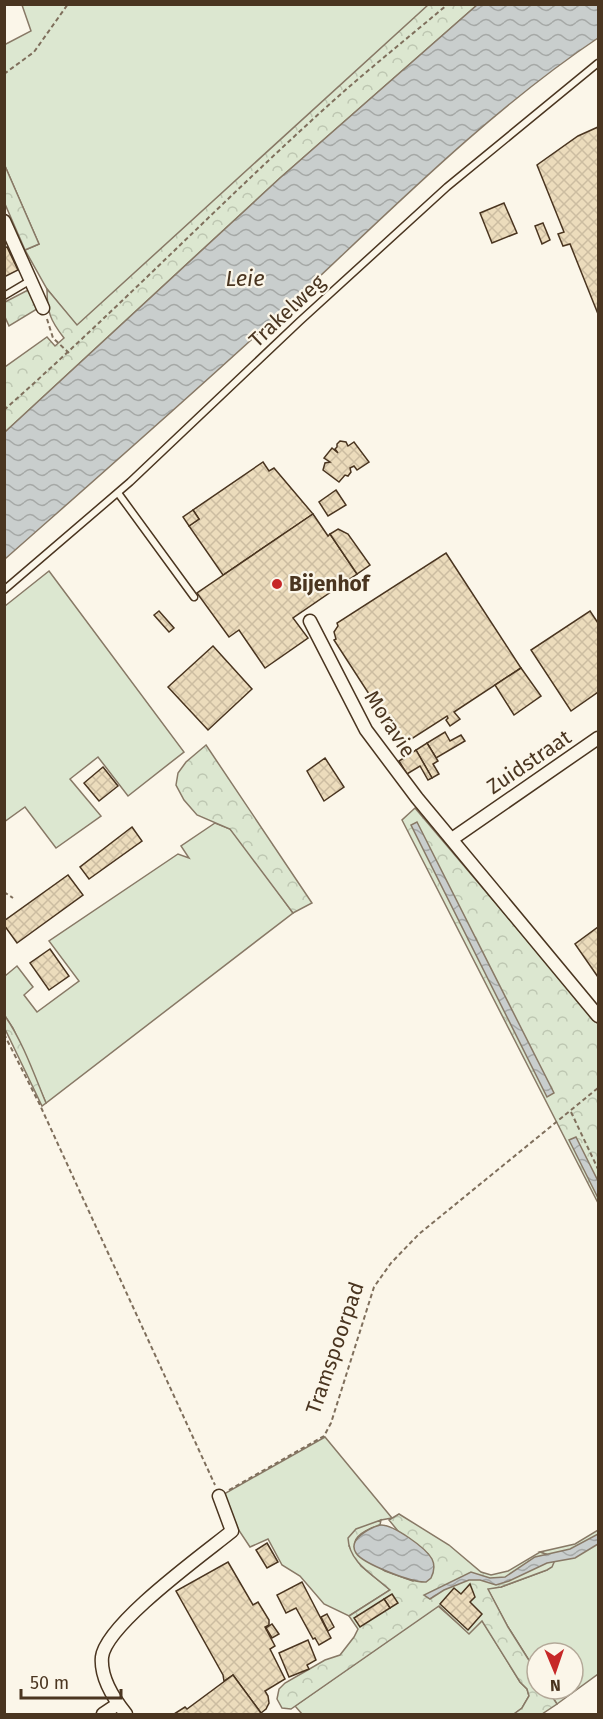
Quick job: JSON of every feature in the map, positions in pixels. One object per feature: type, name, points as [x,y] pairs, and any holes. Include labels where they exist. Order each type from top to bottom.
[{"type":"street","points":[[4,221],[43,308]]},
{"type":"street","name":"Moravie","points":[[310,621],[366,730],[417,798],[598,1016]]},
{"type":"street","name":"Zuidstraat","points":[[452,838],[598,738]]},
{"type":"street","points":[[126,1714],[106,1682],[102,1658],[105,1646],[118,1628],[153,1595],[232,1531],[219,1496]]},
{"type":"street","points":[[103,1714],[118,1704]]},
{"type":"lane","name":"Trakelweg","points":[[4,590],[118,493],[300,321],[447,188],[598,63]]},
{"type":"lane","points":[[4,296],[32,280]]},
{"type":"lane","points":[[118,493],[194,597]]},
{"type":"path","points":[[4,74],[34,52],[68,4]]},
{"type":"path","points":[[4,410],[69,353],[192,232],[334,100],[448,4]]},
{"type":"path","points":[[43,308],[53,338],[69,353]]},
{"type":"path","points":[[4,892],[13,898]]},
{"type":"path","points":[[4,1034],[39,1102],[211,1477]]},
{"type":"path","name":"Tramspoorpad","points":[[219,1496],[324,1436],[331,1423],[374,1287],[391,1263],[419,1234],[598,1088]]},
{"type":"path","points":[[570,1111],[598,1169]]},
{"type":"green space","points":[[22,5],[429,5],[77,326],[47,289],[25,250],[39,244],[5,166],[4,45],[31,31]]},
{"type":"green space","points":[[428,5],[477,5],[280,178],[5,432],[5,367],[47,337],[55,346],[64,338],[50,315],[47,289],[77,325]]},
{"type":"green space","points":[[5,166],[39,244],[25,250],[5,204]]},
{"type":"green space","points":[[28,290],[37,309],[9,326],[5,317],[5,302]]},
{"type":"green space","points":[[49,571],[184,752],[128,796],[98,757],[70,779],[101,816],[56,848],[25,807],[4,822],[5,606]]},
{"type":"green space","points":[[206,745],[312,903],[293,913],[230,829],[197,815],[184,800],[176,785],[178,773],[186,762]]},
{"type":"green space","points":[[415,808],[598,1024],[598,1203],[402,820]]},
{"type":"green space","points":[[215,823],[230,829],[241,841],[293,913],[46,1103],[13,1028],[5,1016],[5,976],[17,966],[33,987],[24,995],[37,1012],[79,981],[49,941],[178,854],[189,858],[181,846]]},
{"type":"green space","points":[[5,1016],[17,1036],[46,1103],[42,1106],[5,1029]]},
{"type":"green space","points":[[325,1437],[392,1518],[381,1520],[349,1546],[361,1566],[390,1590],[349,1616],[324,1604],[300,1576],[282,1565],[268,1539],[250,1547],[238,1529],[224,1494]]},
{"type":"green space","points":[[399,1514],[449,1545],[481,1572],[491,1575],[508,1571],[540,1552],[555,1560],[552,1567],[547,1570],[501,1587],[488,1589],[525,1654],[525,1687],[482,1621],[469,1634],[439,1606],[291,1709],[282,1708],[277,1699],[279,1689],[285,1683],[325,1660],[340,1655],[358,1629],[349,1616],[390,1590],[363,1568],[353,1555],[348,1538],[356,1529],[381,1520],[380,1525],[366,1531],[356,1539],[356,1552],[385,1571],[413,1581],[428,1554],[398,1531],[389,1520]]},
{"type":"green space","points":[[598,1530],[598,1674],[585,1684],[585,1641],[525,1641],[525,1654],[487,1588],[501,1587],[547,1570],[551,1556],[540,1552],[575,1544]]},
{"type":"green space","points":[[438,1606],[469,1633],[482,1620],[525,1687],[526,1701],[514,1714],[302,1714],[295,1706]]},
{"type":"green space","points":[[526,1701],[555,1701],[557,1704],[542,1714],[514,1714]]},
{"type":"water","name":"Leie","points":[[477,5],[598,5],[598,38],[556,67],[476,132],[286,308],[5,559],[5,432],[280,178]]},
{"type":"water","points":[[417,822],[554,1093],[547,1097],[411,825]]},
{"type":"water","points":[[576,1137],[598,1181],[598,1198],[569,1140]]},
{"type":"water","points":[[380,1525],[401,1532],[429,1554],[434,1566],[431,1578],[426,1582],[400,1576],[368,1562],[356,1553],[354,1548],[357,1539],[366,1531]]},
{"type":"water","points":[[598,1534],[598,1544],[575,1558],[547,1563],[496,1585],[480,1580],[469,1580],[444,1590],[430,1599],[424,1595],[471,1572],[490,1578],[505,1577],[535,1557],[570,1549]]},
{"type":"building","points":[[598,127],[598,314],[570,244],[563,246],[558,234],[564,232],[537,165],[578,136]]},
{"type":"building","points":[[504,203],[517,233],[492,243],[480,213]]},
{"type":"building","points":[[543,223],[550,240],[542,244],[535,226]]},
{"type":"building","points":[[7,247],[18,270],[4,277],[4,248]]},
{"type":"building","points":[[340,441],[346,442],[348,446],[354,442],[369,462],[357,470],[354,466],[350,468],[351,472],[348,476],[345,475],[339,482],[323,470],[325,463],[330,462],[324,458],[332,448],[338,453],[335,449]]},
{"type":"building","points":[[263,462],[269,471],[274,468],[313,514],[223,575],[189,526],[199,519],[193,510]]},
{"type":"building","points":[[336,490],[346,505],[328,516],[319,502]]},
{"type":"building","points":[[193,510],[199,519],[189,526],[183,517]]},
{"type":"building","name":"Bijenhof","points":[[313,514],[328,536],[330,534],[357,574],[293,618],[308,638],[265,668],[239,630],[229,637],[197,593]]},
{"type":"building","points":[[338,529],[348,534],[370,565],[357,574],[330,534]]},
{"type":"building","points":[[446,553],[521,668],[454,712],[460,719],[450,726],[446,720],[447,716],[402,745],[334,640],[336,639],[334,632],[338,626],[337,623]]},
{"type":"building","points":[[159,611],[174,628],[169,632],[154,615]]},
{"type":"building","points":[[590,611],[598,623],[598,692],[571,711],[531,650]]},
{"type":"building","points":[[213,646],[252,689],[208,730],[168,687]]},
{"type":"building","points":[[521,668],[541,696],[514,715],[495,685]]},
{"type":"building","points":[[445,732],[450,741],[461,735],[465,741],[436,758],[427,743]]},
{"type":"building","points":[[427,743],[438,761],[433,764],[439,774],[432,778],[416,750]]},
{"type":"building","points":[[416,750],[432,778],[428,780],[420,766],[407,774],[399,761]]},
{"type":"building","points":[[325,758],[344,787],[324,801],[307,771]]},
{"type":"building","points":[[103,767],[118,786],[99,801],[84,783]]},
{"type":"building","points":[[132,827],[142,841],[89,879],[80,867]]},
{"type":"building","points":[[68,875],[83,895],[17,943],[4,925],[4,921]]},
{"type":"building","points":[[598,927],[598,977],[575,944]]},
{"type":"building","points":[[50,949],[69,976],[49,990],[30,963]]},
{"type":"building","points":[[267,1543],[278,1562],[267,1568],[256,1550]]},
{"type":"building","points":[[228,1562],[253,1605],[258,1602],[269,1620],[269,1625],[265,1627],[275,1646],[270,1649],[285,1679],[265,1691],[269,1703],[261,1713],[233,1675],[224,1681],[223,1675],[176,1591]]},
{"type":"building","points":[[302,1582],[331,1638],[319,1645],[315,1638],[313,1639],[296,1608],[286,1613],[277,1595]]},
{"type":"building","points":[[470,1584],[475,1597],[470,1602],[482,1614],[468,1630],[440,1604],[454,1588],[461,1594]]},
{"type":"building","points":[[392,1594],[398,1603],[390,1608],[384,1599]]},
{"type":"building","points":[[384,1599],[390,1608],[360,1627],[354,1618]]},
{"type":"building","points":[[327,1614],[334,1627],[328,1631],[321,1617]]},
{"type":"building","points":[[272,1624],[279,1634],[272,1638],[266,1628]]},
{"type":"building","points":[[308,1640],[316,1660],[307,1665],[309,1669],[289,1677],[279,1653]]},
{"type":"building","points":[[233,1675],[261,1713],[174,1714],[185,1707],[187,1709]]},
{"type":"place","name":"Bijenhof","points":[[277,584]]}]
